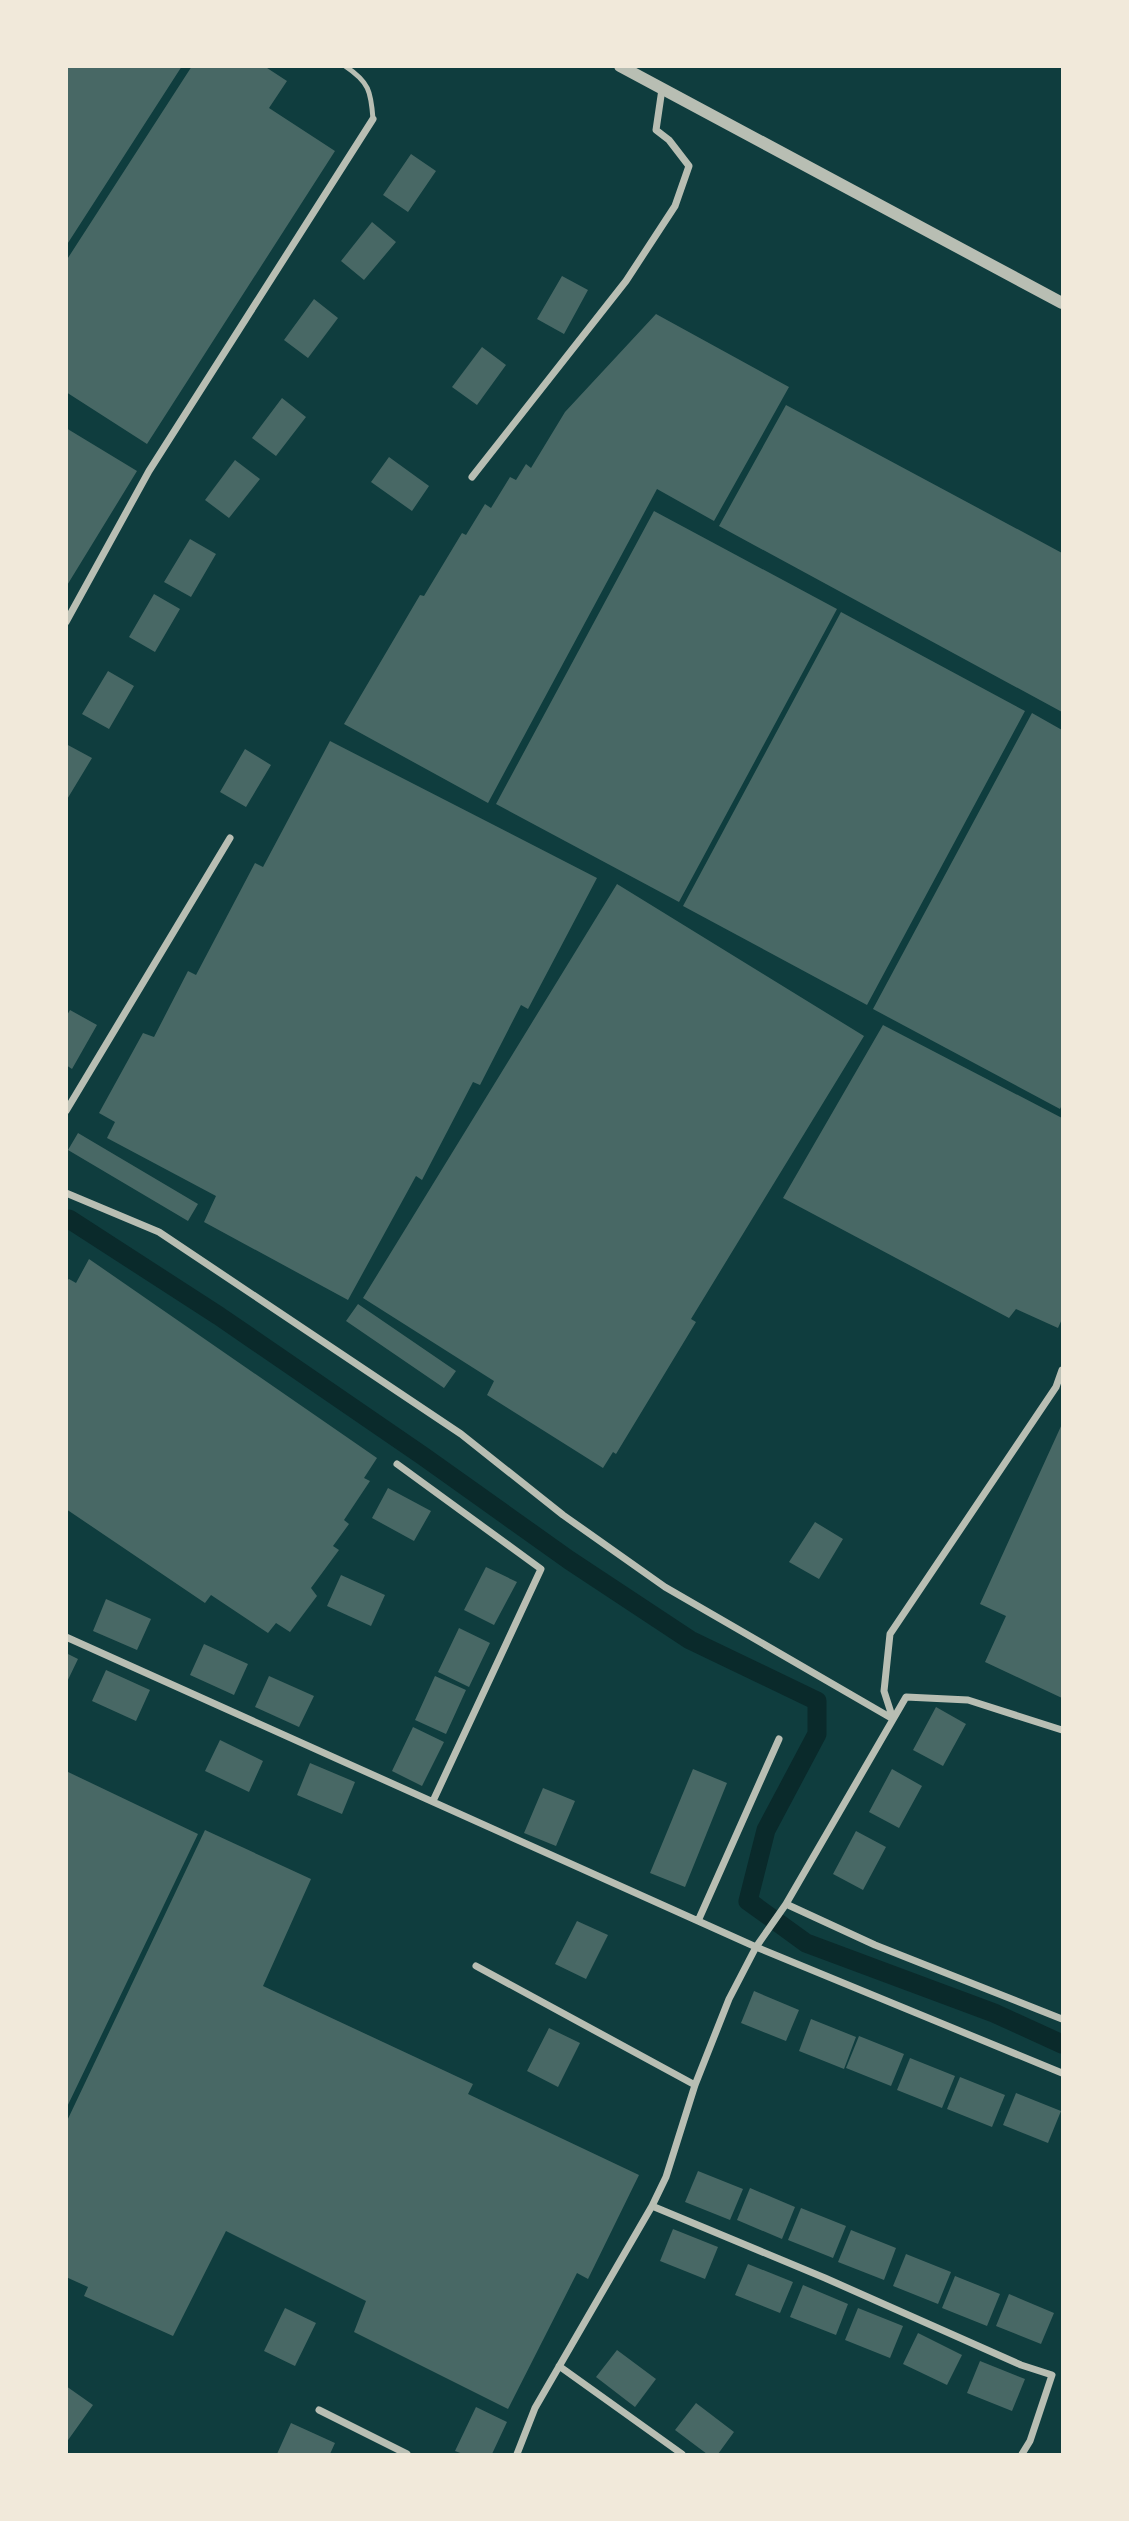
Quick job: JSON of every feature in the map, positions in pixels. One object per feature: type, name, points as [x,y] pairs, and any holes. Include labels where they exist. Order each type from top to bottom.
[{"type":"street","points":[[620,66],[1062,303]]},
{"type":"street","points":[[472,477],[626,281],[674,206],[689,166],[669,140],[656,130],[662,89]]},
{"type":"street","points":[[66,622],[149,471],[373,119]]},
{"type":"street","points":[[66,1111],[230,838]]},
{"type":"street","points":[[66,1193],[159,1232],[461,1434],[563,1515],[665,1587],[893,1719]]},
{"type":"street","points":[[893,1719],[884,1691],[890,1634],[1056,1387],[1062,1370]]},
{"type":"street","points":[[397,1464],[541,1569],[433,1801]]},
{"type":"street","points":[[66,1637],[756,1947],[1062,2073]]},
{"type":"street","points":[[517,2455],[535,2408],[652,2206],[666,2177],[695,2085],[729,1999],[756,1947],[786,1904],[906,1698],[968,1700],[1062,1730]]},
{"type":"street","points":[[698,1921],[779,1739]]},
{"type":"street","points":[[786,1904],[875,1945],[1062,2019]]},
{"type":"street","points":[[476,1966],[695,2085]]},
{"type":"street","points":[[652,2206],[825,2278],[1021,2365],[1052,2375],[1030,2441],[1022,2455]]},
{"type":"street","points":[[559,2366],[682,2455]]},
{"type":"street","points":[[319,2410],[407,2455]]},
{"type":"lane","points":[[345,66],[362,78],[371,96],[373,119]]},
{"type":"building","points":[[66,66],[182,66],[66,246]]},
{"type":"building","points":[[192,66],[264,66],[287,81],[269,108],[335,151],[147,444],[66,392],[66,261]]},
{"type":"building","points":[[411,154],[436,171],[408,212],[383,195]]},
{"type":"building","points":[[372,222],[396,242],[364,280],[341,261]]},
{"type":"building","points":[[562,276],[588,290],[564,334],[537,319]]},
{"type":"building","points":[[314,299],[338,318],[308,358],[284,340]]},
{"type":"building","points":[[656,314],[789,387],[714,521],[657,489],[488,803],[344,724],[420,595],[424,596],[462,533],[466,535],[485,504],[491,508],[510,477],[516,480],[526,464],[531,468],[565,412]]},
{"type":"building","points":[[482,347],[506,365],[477,405],[452,387]]},
{"type":"building","points":[[282,398],[306,417],[276,456],[252,438]]},
{"type":"building","points":[[786,405],[1062,553],[1062,712],[719,526]]},
{"type":"building","points":[[66,428],[137,471],[66,587]]},
{"type":"building","points":[[389,457],[429,486],[412,511],[371,482]]},
{"type":"building","points":[[235,460],[260,479],[229,518],[205,500]]},
{"type":"building","points":[[654,511],[837,609],[679,902],[496,804]]},
{"type":"building","points":[[190,539],[216,554],[191,597],[164,582]]},
{"type":"building","points":[[154,594],[180,609],[155,652],[129,637]]},
{"type":"building","points":[[841,612],[1025,711],[867,1005],[683,906]]},
{"type":"building","points":[[108,671],[134,686],[109,729],[82,714]]},
{"type":"building","points":[[1032,713],[1062,730],[1060,1109],[873,1009]]},
{"type":"building","points":[[330,741],[597,878],[528,1009],[521,1005],[480,1085],[473,1082],[422,1180],[416,1176],[348,1300],[204,1222],[216,1196],[107,1138],[115,1122],[99,1113],[143,1033],[154,1037],[188,971],[196,975],[255,863],[263,867]]},
{"type":"building","points":[[66,744],[92,758],[66,801]]},
{"type":"building","points":[[245,749],[271,765],[246,807],[220,792]]},
{"type":"building","points":[[617,884],[864,1036],[691,1319],[696,1322],[616,1454],[613,1452],[603,1468],[487,1395],[494,1381],[363,1298]]},
{"type":"building","points":[[70,1010],[97,1025],[72,1069],[66,1065],[66,1017]]},
{"type":"building","points":[[883,1025],[1062,1118],[1062,1319],[1058,1328],[1016,1309],[1009,1318],[783,1198]]},
{"type":"building","points":[[78,1133],[198,1204],[188,1221],[68,1150]]},
{"type":"building","points":[[89,1259],[377,1458],[364,1478],[370,1481],[344,1520],[349,1524],[333,1546],[339,1550],[311,1588],[317,1596],[290,1632],[276,1623],[268,1633],[211,1595],[205,1603],[66,1509],[66,1281],[69,1279],[76,1283]]},
{"type":"building","points":[[358,1304],[456,1371],[444,1388],[346,1321]]},
{"type":"building","points":[[1062,1424],[1062,1698],[985,1662],[1006,1616],[980,1604]]},
{"type":"building","points":[[388,1488],[431,1511],[414,1541],[372,1518]]},
{"type":"building","points":[[815,1522],[843,1539],[819,1579],[789,1562]]},
{"type":"building","points":[[486,1567],[517,1582],[494,1625],[464,1610]]},
{"type":"building","points":[[341,1575],[385,1595],[371,1626],[327,1606]]},
{"type":"building","points":[[106,1599],[151,1619],[137,1650],[93,1631]]},
{"type":"building","points":[[459,1628],[490,1643],[469,1687],[438,1672]]},
{"type":"building","points":[[204,1644],[248,1664],[234,1695],[190,1675]]},
{"type":"building","points":[[66,1653],[78,1659],[66,1684]]},
{"type":"building","points":[[106,1670],[150,1690],[136,1721],[92,1701]]},
{"type":"building","points":[[269,1676],[314,1696],[299,1727],[255,1707]]},
{"type":"building","points":[[435,1676],[466,1690],[446,1734],[415,1720]]},
{"type":"building","points":[[936,1707],[966,1724],[943,1766],[913,1750]]},
{"type":"building","points":[[413,1727],[444,1742],[422,1786],[392,1771]]},
{"type":"building","points":[[220,1740],[263,1761],[249,1792],[205,1771]]},
{"type":"building","points":[[310,1763],[355,1782],[342,1814],[297,1795]]},
{"type":"building","points":[[693,1769],[727,1783],[685,1887],[650,1873]]},
{"type":"building","points":[[892,1769],[922,1786],[899,1828],[869,1812]]},
{"type":"building","points":[[66,1771],[198,1834],[66,2109]]},
{"type":"building","points":[[543,1788],[575,1801],[556,1846],[524,1833]]},
{"type":"building","points":[[205,1830],[311,1879],[263,1986],[473,2084],[468,2094],[639,2175],[588,2279],[577,2273],[508,2409],[354,2332],[366,2301],[226,2231],[173,2336],[84,2296],[88,2287],[66,2277],[66,2123]]},
{"type":"building","points":[[856,1831],[886,1847],[863,1890],[833,1874]]},
{"type":"building","points":[[577,1921],[608,1935],[586,1979],[555,1964]]},
{"type":"building","points":[[754,1991],[799,2010],[786,2041],[741,2023]]},
{"type":"building","points":[[811,2019],[856,2037],[844,2069],[799,2051]]},
{"type":"building","points":[[549,2028],[580,2043],[558,2087],[527,2071]]},
{"type":"building","points":[[859,2036],[904,2054],[891,2086],[846,2068]]},
{"type":"building","points":[[910,2058],[955,2076],[942,2108],[897,2090]]},
{"type":"building","points":[[960,2077],[1005,2095],[992,2127],[947,2109]]},
{"type":"building","points":[[1016,2093],[1061,2111],[1048,2143],[1003,2125]]},
{"type":"building","points":[[698,2171],[743,2189],[730,2220],[685,2202]]},
{"type":"building","points":[[750,2188],[795,2207],[782,2239],[737,2220]]},
{"type":"building","points":[[801,2208],[846,2226],[833,2258],[788,2240]]},
{"type":"building","points":[[673,2229],[718,2247],[705,2279],[660,2261]]},
{"type":"building","points":[[851,2230],[896,2248],[884,2280],[838,2262]]},
{"type":"building","points":[[906,2254],[951,2272],[938,2304],[893,2286]]},
{"type":"building","points":[[748,2264],[793,2282],[780,2313],[735,2295]]},
{"type":"building","points":[[955,2276],[1000,2294],[987,2326],[942,2308]]},
{"type":"building","points":[[803,2285],[848,2304],[836,2335],[790,2317]]},
{"type":"building","points":[[1009,2294],[1054,2313],[1041,2344],[996,2326]]},
{"type":"building","points":[[285,2308],[316,2323],[295,2366],[264,2351]]},
{"type":"building","points":[[858,2308],[903,2326],[890,2358],[845,2340]]},
{"type":"building","points":[[918,2333],[962,2355],[947,2385],[903,2364]]},
{"type":"building","points":[[617,2350],[656,2379],[635,2407],[596,2377]]},
{"type":"building","points":[[980,2361],[1025,2379],[1012,2411],[967,2393]]},
{"type":"building","points":[[66,2386],[93,2405],[66,2443]]},
{"type":"building","points":[[696,2403],[734,2432],[718,2454],[707,2454],[675,2430]]},
{"type":"building","points":[[476,2407],[507,2422],[492,2454],[463,2454],[455,2451]]},
{"type":"building","points":[[291,2423],[335,2443],[330,2454],[277,2454]]},
{"type":"waterway","points":[[69,1219],[219,1316],[569,1560],[690,1640],[817,1701],[817,1734],[766,1830],[748,1901],[806,1943],[994,2013],[1062,2044]]}]
